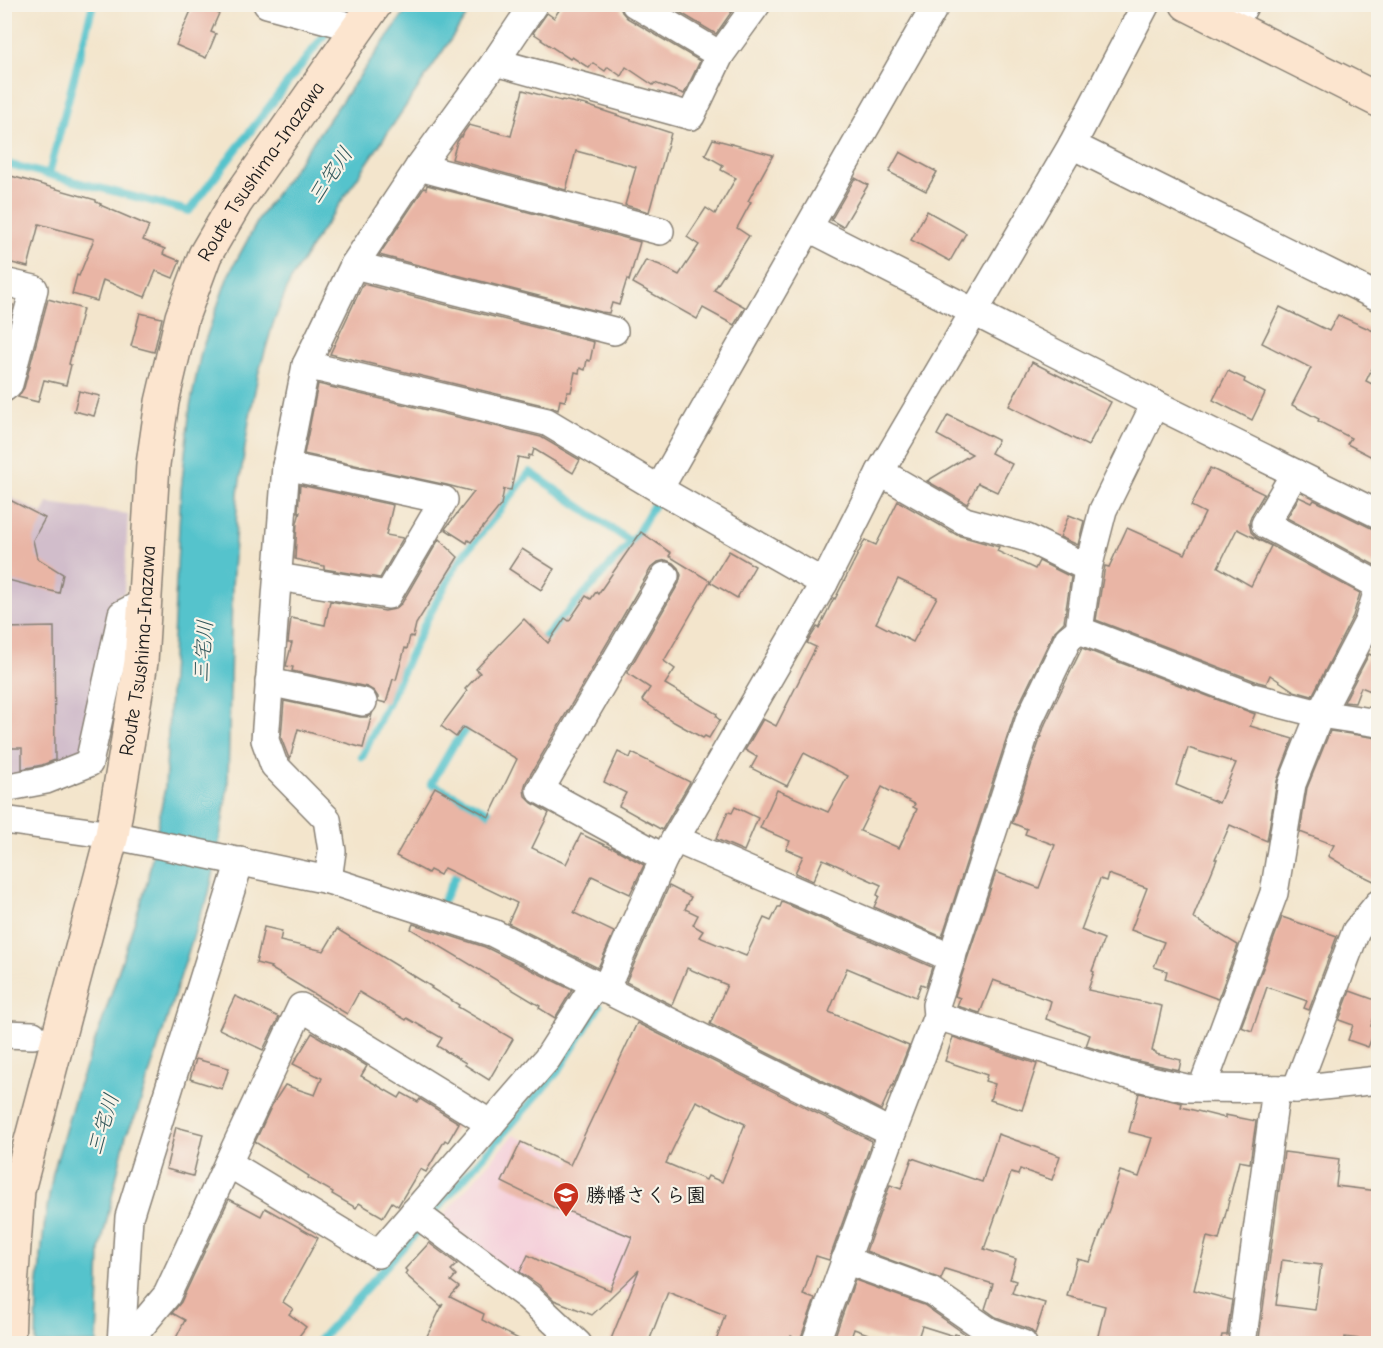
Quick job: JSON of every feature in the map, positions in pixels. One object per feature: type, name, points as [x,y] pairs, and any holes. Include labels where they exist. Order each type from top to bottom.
[{"type":"main road","points":[[1187,4],[1239,16],[1378,100]]},
{"type":"main road","name":"Route Tsushima-Inazawa","points":[[8,1344],[18,1190],[126,837],[141,662],[153,464],[162,402],[182,317],[205,255],[236,202],[366,16]]},
{"type":"street","points":[[267,4],[366,16]]},
{"type":"street","points":[[328,880],[332,851],[327,819],[274,765],[265,740],[286,466],[306,365],[354,265],[419,167],[534,4]]},
{"type":"street","points":[[635,4],[720,55]]},
{"type":"street","points":[[495,62],[691,116],[720,55],[757,4]]},
{"type":"street","points":[[659,489],[936,4]]},
{"type":"street","points":[[228,1163],[378,1254],[423,1218],[491,1124],[547,1059],[600,987],[670,849],[824,583],[879,472],[1072,145],[1146,4]]},
{"type":"street","points":[[1072,145],[1378,297]]},
{"type":"street","points":[[419,167],[660,231]]},
{"type":"street","points":[[809,228],[1155,404],[1378,514]]},
{"type":"street","points":[[354,265],[614,331]]},
{"type":"street","points":[[4,282],[34,289],[9,384],[4,388]]},
{"type":"street","points":[[306,365],[547,422],[824,583]]},
{"type":"street","points":[[815,1344],[937,1016],[936,1005],[1030,718],[1068,639],[1079,630],[1088,568],[1102,510],[1155,404]]},
{"type":"street","points":[[278,577],[388,595],[444,500],[286,466]]},
{"type":"street","points":[[879,472],[965,521],[1027,538],[1088,568]]},
{"type":"street","points":[[1295,472],[1265,524],[1378,585]]},
{"type":"street","points":[[665,576],[540,790],[670,849],[952,958]]},
{"type":"street","points":[[1202,1088],[1274,892],[1292,784],[1320,714],[1368,622],[1378,590]]},
{"type":"street","points":[[4,788],[46,780],[89,763],[122,614],[145,602]]},
{"type":"street","points":[[1079,630],[1253,697],[1320,714],[1378,723]]},
{"type":"street","points":[[268,682],[363,702]]},
{"type":"street","points":[[4,820],[126,837],[328,880],[493,933],[892,1133]]},
{"type":"street","points":[[121,1344],[129,1217],[233,859]]},
{"type":"street","points":[[1242,1344],[1286,1089],[1356,931],[1378,904]]},
{"type":"street","points":[[126,1344],[167,1295],[302,1007],[491,1124]]},
{"type":"street","points":[[937,1016],[1120,1073],[1186,1088],[1286,1089],[1378,1080]]},
{"type":"street","points":[[4,1034],[33,1035]]},
{"type":"street","points":[[423,1218],[528,1297],[578,1344]]},
{"type":"street","points":[[845,1260],[931,1291],[988,1331],[1023,1344]]},
{"type":"shaded area","points":[[4,494],[43,514],[48,503],[128,514],[124,594],[119,594],[82,760],[4,783]]},
{"type":"shaded area","name":"勝幡さくら園","points":[[513,1135],[693,1212],[658,1306],[541,1260],[527,1291],[437,1223]]},
{"type":"water","name":"三宅川","points":[[410,5],[474,5],[316,239],[291,279],[273,324],[258,375],[238,494],[232,587],[228,785],[216,863],[207,901],[201,912],[137,1113],[126,1135],[100,1250],[97,1343],[36,1344],[37,1291],[53,1173],[78,1086],[102,1022],[147,883],[165,788],[181,490],[190,407],[201,352],[228,276],[261,215]]},
{"type":"building","points":[[194,4],[223,4],[211,32],[216,34],[206,58],[176,45]]},
{"type":"building","points":[[563,4],[619,4],[627,18],[700,61],[684,94],[655,83],[653,85],[626,67],[621,76],[608,67],[605,71],[593,63],[589,68],[541,40],[533,33],[547,13],[554,18]]},
{"type":"building","points":[[666,4],[737,4],[716,34]]},
{"type":"building","points":[[523,90],[561,101],[586,105],[671,133],[649,212],[625,205],[636,167],[576,151],[566,190],[452,159],[457,142],[469,125],[511,136]]},
{"type":"building","points":[[713,139],[773,155],[748,201],[751,202],[737,228],[749,236],[714,290],[745,307],[734,325],[703,308],[697,319],[633,283],[646,260],[679,275],[699,245],[687,237],[706,208],[715,214],[736,178],[721,170],[723,165],[705,155]]},
{"type":"building","points":[[900,152],[937,172],[926,191],[889,172]]},
{"type":"building","points":[[4,174],[96,200],[100,205],[149,226],[143,240],[165,249],[163,254],[180,261],[173,278],[156,271],[145,297],[103,280],[97,301],[72,294],[77,275],[79,276],[94,239],[39,224],[28,267],[4,261]]},
{"type":"building","points":[[855,178],[868,185],[843,227],[831,220]]},
{"type":"building","points":[[427,185],[640,242],[629,281],[627,279],[619,305],[612,303],[609,313],[601,312],[379,255]]},
{"type":"building","points":[[927,211],[966,233],[950,261],[911,240]]},
{"type":"building","points":[[363,284],[594,342],[590,361],[587,360],[585,370],[580,368],[579,373],[575,372],[571,392],[567,392],[565,401],[560,400],[558,410],[330,354]]},
{"type":"building","points":[[48,299],[83,309],[66,385],[44,380],[38,402],[18,397],[24,388]]},
{"type":"building","points":[[4,303],[13,305],[4,339]]},
{"type":"building","points":[[1280,307],[1329,331],[1338,315],[1378,333],[1378,356],[1366,381],[1378,387],[1378,460],[1347,444],[1351,438],[1292,405],[1311,368],[1262,343]]},
{"type":"building","points":[[140,313],[162,318],[154,352],[131,346]]},
{"type":"building","points":[[1032,362],[1111,402],[1088,446],[1009,406]]},
{"type":"building","points":[[1228,371],[1245,379],[1244,382],[1265,393],[1252,420],[1213,400]]},
{"type":"building","points":[[318,384],[541,437],[580,460],[573,473],[534,449],[532,456],[529,455],[528,459],[518,457],[511,490],[504,489],[501,505],[471,542],[468,540],[467,543],[445,529],[474,492],[304,454]]},
{"type":"building","points":[[79,391],[100,396],[94,416],[74,411]]},
{"type":"building","points":[[948,415],[998,440],[991,453],[1012,464],[997,492],[978,483],[967,504],[927,481],[972,454],[937,435]]},
{"type":"building","points":[[1210,468],[1264,494],[1251,516],[1249,523],[1251,532],[1257,538],[1360,593],[1353,616],[1312,696],[1294,691],[1270,675],[1266,684],[1258,682],[1096,620],[1105,566],[1109,567],[1127,528],[1185,554],[1205,513],[1191,506]],"holes":[[[1237,529],[1271,546],[1251,586],[1218,567]]]},
{"type":"building","points":[[300,485],[393,505],[386,535],[403,538],[380,578],[324,569],[324,566],[295,559],[297,523],[300,512],[298,512]]},
{"type":"building","points":[[4,497],[45,518],[33,540],[37,558],[63,574],[59,593],[4,579]]},
{"type":"building","points":[[1299,497],[1312,503],[1314,500],[1378,530],[1378,567],[1287,518]]},
{"type":"building","points":[[898,501],[957,535],[999,547],[997,551],[1035,569],[1039,561],[1071,577],[1064,622],[1054,632],[1015,713],[942,937],[874,907],[881,885],[823,859],[813,881],[795,873],[803,856],[786,849],[790,841],[760,828],[777,790],[828,812],[848,776],[804,753],[787,786],[751,768],[757,757],[745,750],[763,719],[776,726],[816,647],[807,643],[817,627],[819,628],[865,540],[876,545]],"holes":[[[898,579],[937,597],[913,642],[876,623]],[[882,787],[915,804],[913,807],[917,809],[899,848],[860,831]]]},
{"type":"building","points":[[1069,515],[1084,521],[1078,545],[1060,537]]},
{"type":"building","points":[[641,532],[671,553],[669,556],[710,581],[664,661],[675,669],[665,684],[717,714],[716,717],[720,720],[709,738],[705,736],[703,738],[642,700],[650,688],[627,673],[679,583],[681,575],[673,563],[666,560],[658,562],[651,568],[524,789],[525,796],[532,803],[549,813],[532,848],[566,864],[581,834],[612,847],[644,865],[630,894],[592,876],[574,913],[614,932],[598,968],[508,923],[517,903],[444,868],[440,875],[430,870],[428,873],[396,856],[435,787],[489,817],[517,759],[463,727],[456,737],[441,726],[467,691],[465,689],[480,673],[476,669],[524,619],[548,643],[565,618],[569,621],[586,596],[591,599],[596,592],[598,594]]},
{"type":"building","points":[[439,539],[458,557],[416,624],[413,637],[410,636],[386,703],[378,701],[374,691],[367,687],[292,671],[293,667],[286,666],[292,643],[288,643],[291,618],[325,625],[330,601],[385,611],[395,609],[402,603]]},
{"type":"building","points":[[522,549],[554,569],[541,590],[509,569]]},
{"type":"building","points":[[729,551],[755,566],[737,598],[710,582]]},
{"type":"building","points":[[54,627],[55,760],[22,769],[22,748],[4,748],[4,628]]},
{"type":"building","points":[[1082,648],[1255,714],[1250,726],[1293,739],[1277,781],[1267,841],[1230,825],[1193,918],[1238,945],[1218,999],[1165,979],[1167,971],[1154,967],[1164,942],[1131,930],[1147,888],[1108,874],[1106,881],[1100,879],[1081,930],[1104,939],[1092,971],[1094,972],[1088,990],[1162,1006],[1152,1051],[1181,1060],[1179,1070],[1124,1058],[1086,1046],[1090,1035],[1046,1019],[1051,1001],[993,980],[980,1013],[957,1006],[960,998],[955,996],[996,872],[1039,888],[1055,845],[1025,834],[1027,829],[1012,823],[1045,724]],"holes":[[[1188,748],[1236,763],[1219,803],[1176,785]]]},
{"type":"building","points":[[1369,654],[1378,658],[1378,694],[1361,687],[1355,703],[1344,702]]},
{"type":"building","points":[[284,701],[360,717],[372,714],[363,748],[298,729],[290,759],[281,738]]},
{"type":"building","points":[[1330,731],[1378,738],[1378,883],[1328,856],[1334,845],[1300,832],[1307,788]]},
{"type":"building","points":[[618,752],[630,758],[632,753],[690,782],[662,830],[619,806],[626,793],[604,782]]},
{"type":"building","points":[[735,807],[758,818],[744,851],[716,839],[728,812],[732,813]]},
{"type":"building","points":[[669,886],[691,897],[685,909],[698,915],[693,925],[703,931],[699,937],[746,956],[764,918],[771,921],[782,902],[932,967],[926,986],[921,984],[916,997],[847,968],[829,1012],[909,1046],[881,1110],[710,1024],[727,985],[687,968],[672,1005],[626,982]]},
{"type":"building","points":[[1282,917],[1337,936],[1309,1010],[1304,1008],[1307,1001],[1267,987],[1252,1031],[1241,1027]]},
{"type":"building","points":[[413,924],[485,947],[572,990],[555,1018],[539,1008],[540,1006],[411,929]]},
{"type":"building","points":[[264,927],[282,931],[280,941],[324,951],[337,929],[432,987],[459,1005],[458,1007],[513,1039],[489,1080],[437,1046],[442,1038],[359,992],[347,1014],[271,967],[256,963]]},
{"type":"building","points":[[1350,991],[1378,1001],[1371,1026],[1376,1028],[1368,1047],[1348,1040],[1353,1025],[1339,1020]]},
{"type":"building","points":[[235,996],[279,1017],[263,1050],[219,1029]]},
{"type":"building","points":[[637,1023],[872,1141],[829,1260],[816,1256],[803,1295],[815,1299],[800,1340],[791,1336],[789,1344],[715,1344],[725,1315],[668,1292],[648,1344],[609,1344],[639,1270],[592,1315],[554,1300],[539,1285],[520,1272],[528,1255],[610,1290],[632,1237],[560,1208],[559,1210],[502,1182],[521,1142],[570,1165]],"holes":[[[696,1101],[745,1124],[722,1182],[708,1176],[706,1180],[666,1163]]]},
{"type":"building","points":[[312,1033],[367,1066],[361,1076],[399,1098],[402,1093],[418,1102],[420,1099],[459,1123],[448,1142],[445,1140],[426,1172],[420,1169],[398,1206],[392,1202],[383,1217],[359,1203],[356,1208],[332,1194],[333,1192],[255,1142],[272,1105],[285,1085],[315,1095],[322,1078],[293,1064]]},
{"type":"building","points":[[953,1037],[1037,1064],[1022,1110],[990,1100],[995,1084],[985,1081],[987,1075],[945,1061]]},
{"type":"building","points":[[196,1059],[229,1068],[222,1089],[190,1079]]},
{"type":"building","points":[[1139,1093],[1182,1103],[1181,1107],[1225,1118],[1225,1115],[1256,1121],[1250,1163],[1239,1161],[1219,1240],[1207,1237],[1194,1290],[1232,1300],[1227,1335],[1222,1335],[1220,1344],[1096,1344],[1105,1306],[1067,1296],[1077,1259],[1090,1262],[1120,1171],[1139,1177],[1152,1138],[1129,1132]]},
{"type":"building","points":[[176,1127],[203,1134],[193,1176],[166,1169]]},
{"type":"building","points":[[998,1134],[1060,1156],[1052,1180],[1020,1169],[1018,1175],[1011,1173],[984,1249],[1016,1259],[1010,1279],[1016,1281],[1012,1293],[1045,1303],[1035,1334],[1029,1329],[996,1317],[985,1309],[993,1284],[945,1269],[941,1279],[866,1251],[890,1185],[901,1189],[912,1158],[982,1182]]},
{"type":"building","points":[[1284,1152],[1339,1159],[1336,1186],[1378,1191],[1378,1308],[1375,1341],[1345,1337],[1344,1344],[1265,1344],[1266,1340],[1259,1339]],"holes":[[[1282,1260],[1321,1265],[1315,1310],[1276,1305]]]},
{"type":"building","points":[[229,1199],[261,1216],[265,1208],[318,1238],[283,1302],[293,1309],[289,1314],[306,1327],[293,1344],[173,1344],[185,1320],[172,1313],[181,1302]]},
{"type":"building","points":[[429,1243],[457,1264],[451,1270],[456,1275],[451,1281],[459,1287],[450,1297],[484,1314],[482,1320],[528,1344],[423,1344],[443,1304],[441,1306],[405,1274],[407,1271],[405,1269]]},
{"type":"building","points":[[855,1280],[924,1305],[975,1341],[922,1326],[916,1344],[904,1344],[886,1338],[885,1340],[854,1329],[849,1344],[832,1344]]},
{"type":"waterway","points":[[49,174],[93,4]]},
{"type":"waterway","points":[[4,163],[189,211],[325,34]]},
{"type":"waterway","points":[[362,757],[427,619],[458,562],[530,472],[631,542]]},
{"type":"waterway","points":[[538,645],[634,539],[655,503]]},
{"type":"waterway","points":[[471,722],[453,746],[431,784],[489,812],[483,823]]},
{"type":"waterway","points":[[441,905],[461,865]]},
{"type":"waterway","points":[[316,1344],[559,1070],[599,1006]]},
{"type":"place","name":"勝幡さくら園","points":[[566,1218]]}]
